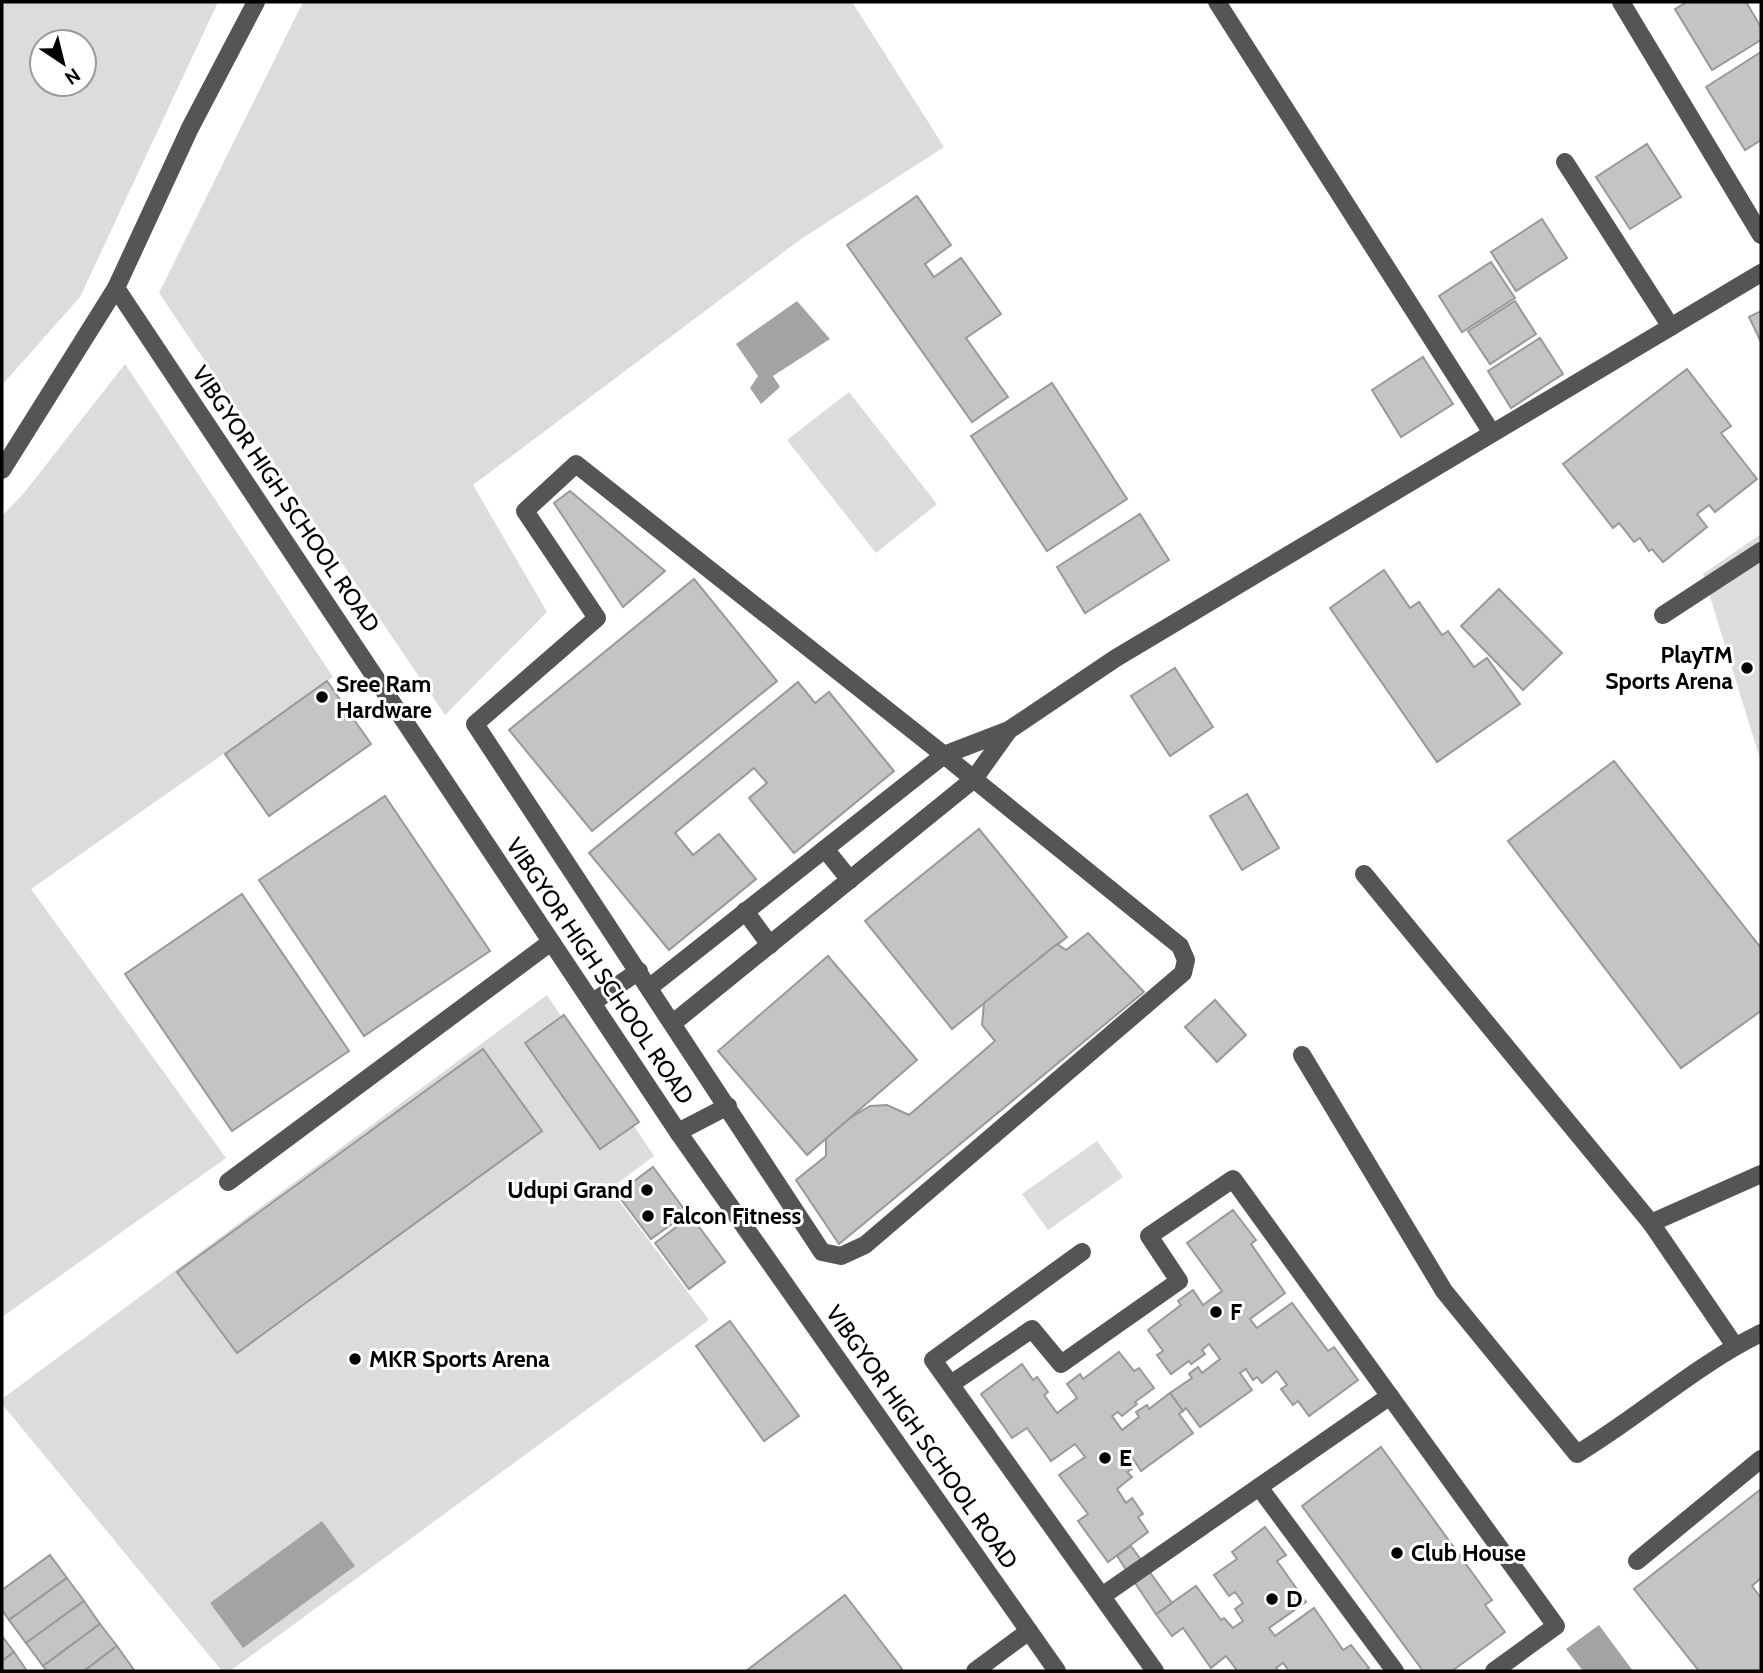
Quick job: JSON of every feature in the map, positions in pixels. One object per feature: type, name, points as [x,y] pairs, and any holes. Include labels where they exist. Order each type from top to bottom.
[{"type":"street","points":[[2,470],[117,288],[190,128],[256,2]]},
{"type":"street","points":[[1217,2],[1492,433]]},
{"type":"street","points":[[1622,2],[1761,235]]},
{"type":"street","points":[[1565,162],[1671,327]]},
{"type":"street","points":[[650,987],[944,755],[1009,730],[1116,658],[1761,274]]},
{"type":"street","name":"VIBGYOR HIGH SCHOOL ROAD","points":[[117,288],[678,1132],[1057,1671]]},
{"type":"street","points":[[576,464],[974,779],[1180,946],[1186,960],[1183,973],[865,1245],[841,1256],[822,1252],[475,724],[597,618],[525,511],[576,464]]},
{"type":"street","points":[[1662,615],[1761,551]]},
{"type":"street","points":[[673,1023],[974,779],[1009,730]]},
{"type":"street","points":[[825,849],[849,880]]},
{"type":"street","points":[[1364,874],[1651,1223],[1735,1346]]},
{"type":"street","points":[[746,911],[770,945]]},
{"type":"street","points":[[228,1182],[551,942]]},
{"type":"street","points":[[593,1002],[639,971]]},
{"type":"street","points":[[1302,1055],[1444,1291],[1577,1454],[1735,1346],[1761,1333]]},
{"type":"street","points":[[678,1132],[728,1106]]},
{"type":"street","points":[[1651,1223],[1761,1174]]},
{"type":"street","points":[[951,1384],[1032,1329],[1061,1364],[1179,1281],[1149,1236],[1233,1179],[1556,1626],[1494,1671]]},
{"type":"street","points":[[1082,1252],[933,1360],[1155,1671]]},
{"type":"street","points":[[1102,1596],[1391,1395]]},
{"type":"street","points":[[1637,1561],[1761,1459]]},
{"type":"street","points":[[1259,1487],[1395,1671]]},
{"type":"street","points":[[975,1671],[1028,1631]]},
{"type":"shaded area","points":[[2,2],[218,2],[80,297],[2,385]]},
{"type":"shaded area","points":[[303,2],[852,2],[944,147],[801,239],[473,485],[547,612],[445,715],[159,293]]},
{"type":"shaded area","points":[[797,301],[830,339],[773,376],[780,387],[761,404],[750,388],[758,376],[736,344]]},
{"type":"shaded area","points":[[125,364],[333,677],[31,889],[226,1158],[2,1317],[2,516],[24,493]]},
{"type":"shaded area","points":[[849,392],[937,504],[876,553],[787,440]]},
{"type":"shaded area","name":"PlayTM Sports Arena","points":[[1761,534],[1761,762],[1703,574]]},
{"type":"shaded area","name":"MKR Sports Arena","points":[[547,995],[654,1156],[610,1189],[709,1320],[230,1671],[222,1671],[2,1404],[2,1399]]},
{"type":"shaded area","points":[[1097,1141],[1123,1177],[1048,1230],[1022,1194]]},
{"type":"shaded area","points":[[322,1521],[355,1566],[243,1648],[210,1603]]},
{"type":"shaded area","points":[[1599,1625],[1633,1671],[1583,1671],[1566,1649]]},
{"type":"building","points":[[1687,2],[1746,2],[1761,27],[1761,40],[1712,70],[1675,9]]},
{"type":"building","points":[[1761,52],[1761,140],[1745,150],[1706,87]]},
{"type":"building","points":[[1647,144],[1681,197],[1630,229],[1596,177]]},
{"type":"building","points":[[917,196],[951,245],[925,264],[934,277],[961,258],[1001,314],[966,338],[1008,397],[972,422],[847,245]]},
{"type":"building","points":[[1542,219],[1567,258],[1516,291],[1491,252]]},
{"type":"building","points":[[1491,262],[1515,298],[1462,332],[1439,296]]},
{"type":"building","points":[[1515,301],[1536,334],[1490,364],[1468,331]]},
{"type":"building","points":[[1761,311],[1761,342],[1749,317]]},
{"type":"building","points":[[1540,338],[1563,374],[1511,408],[1488,371]]},
{"type":"building","points":[[1423,357],[1453,404],[1401,437],[1372,390]]},
{"type":"building","points":[[1687,369],[1731,426],[1721,433],[1757,479],[1715,512],[1709,505],[1697,514],[1707,527],[1663,562],[1652,549],[1649,551],[1640,538],[1634,542],[1619,523],[1613,528],[1563,464]]},
{"type":"building","points":[[1052,383],[1127,499],[1047,551],[971,436]]},
{"type":"building","points":[[570,491],[665,571],[623,607],[554,503]]},
{"type":"building","points":[[1140,514],[1169,560],[1085,613],[1057,567]]},
{"type":"building","points":[[1384,570],[1410,608],[1419,602],[1442,635],[1448,631],[1474,667],[1487,658],[1520,704],[1437,762],[1330,608]]},
{"type":"building","points":[[694,579],[777,681],[592,831],[509,730]]},
{"type":"building","points":[[1499,589],[1562,653],[1523,690],[1461,626]]},
{"type":"building","points":[[1175,668],[1213,727],[1170,756],[1131,696]]},
{"type":"building","points":[[327,681],[371,744],[269,816],[225,754]]},
{"type":"building","points":[[798,682],[815,703],[829,692],[894,771],[794,853],[749,798],[767,783],[754,768],[675,833],[693,855],[719,834],[756,879],[669,950],[589,853]]},
{"type":"building","points":[[1614,761],[1761,948],[1761,1011],[1681,1068],[1508,841]]},
{"type":"building","points":[[1247,794],[1279,848],[1242,870],[1210,816]]},
{"type":"building","points":[[385,796],[490,951],[364,1036],[259,880]]},
{"type":"building","points":[[979,829],[1067,937],[952,1029],[865,921]]},
{"type":"building","points":[[242,894],[349,1051],[232,1131],[125,974]]},
{"type":"building","points":[[1088,933],[1144,992],[839,1244],[796,1180],[826,1156],[826,1138],[870,1106],[887,1105],[909,1115],[995,1041],[982,1025],[984,1003],[1057,944],[1066,950]]},
{"type":"building","points":[[828,956],[917,1060],[807,1155],[718,1051]]},
{"type":"building","points":[[1215,1000],[1246,1035],[1217,1062],[1185,1027]]},
{"type":"building","points":[[564,1015],[639,1122],[600,1149],[525,1043]]},
{"type":"building","points":[[483,1049],[542,1131],[237,1353],[177,1272]]},
{"type":"building","points":[[653,1167],[687,1213],[651,1239],[617,1194]]},
{"type":"building","name":"F","points":[[1233,1210],[1256,1240],[1251,1244],[1285,1293],[1250,1319],[1257,1328],[1292,1303],[1328,1351],[1334,1347],[1358,1380],[1309,1416],[1298,1401],[1293,1405],[1281,1389],[1287,1385],[1277,1371],[1262,1383],[1257,1377],[1253,1380],[1246,1369],[1240,1373],[1252,1390],[1200,1427],[1186,1408],[1183,1411],[1170,1393],[1192,1378],[1189,1374],[1198,1367],[1202,1373],[1220,1359],[1209,1344],[1202,1350],[1205,1354],[1171,1374],[1157,1355],[1163,1351],[1148,1330],[1181,1305],[1178,1301],[1193,1290],[1203,1305],[1222,1291],[1187,1243]]},
{"type":"building","points":[[691,1216],[725,1262],[689,1289],[655,1243]]},
{"type":"building","points":[[730,1321],[799,1416],[764,1441],[696,1346]]},
{"type":"building","name":"E","points":[[1119,1352],[1134,1371],[1139,1368],[1154,1388],[1122,1416],[1118,1412],[1112,1416],[1122,1430],[1139,1417],[1136,1412],[1147,1405],[1149,1409],[1170,1393],[1183,1411],[1179,1414],[1193,1433],[1141,1471],[1130,1454],[1124,1458],[1132,1469],[1127,1472],[1132,1477],[1117,1489],[1126,1503],[1132,1498],[1143,1514],[1138,1517],[1148,1532],[1108,1562],[1078,1521],[1088,1514],[1059,1475],[1085,1457],[1075,1444],[1051,1461],[1027,1428],[1012,1438],[981,1394],[1022,1364],[1033,1380],[1037,1377],[1048,1392],[1044,1395],[1057,1413],[1077,1398],[1067,1384],[1080,1374],[1083,1379]]},
{"type":"building","name":"Club House","points":[[1381,1447],[1492,1600],[1485,1605],[1505,1632],[1452,1671],[1423,1671],[1302,1506]]},
{"type":"building","points":[[1761,1489],[1761,1578],[1752,1586],[1761,1598],[1761,1671],[1699,1671],[1634,1589]]},
{"type":"building","name":"D","points":[[1265,1527],[1286,1555],[1277,1561],[1306,1602],[1269,1628],[1275,1636],[1314,1608],[1343,1650],[1351,1645],[1369,1668],[1365,1671],[1289,1671],[1283,1663],[1276,1668],[1278,1671],[1234,1671],[1236,1669],[1226,1656],[1211,1668],[1183,1628],[1172,1636],[1156,1614],[1196,1586],[1221,1620],[1224,1618],[1233,1628],[1243,1621],[1235,1609],[1243,1603],[1235,1592],[1229,1596],[1214,1575],[1237,1559],[1232,1552]]},
{"type":"building","points":[[1131,1546],[1172,1603],[1156,1614],[1117,1556]]},
{"type":"building","points":[[50,1555],[67,1578],[9,1620],[2,1610],[2,1590]]},
{"type":"building","points":[[67,1578],[84,1601],[26,1643],[9,1620]]},
{"type":"building","points":[[845,1595],[902,1669],[746,1671]]},
{"type":"building","points":[[84,1601],[100,1624],[43,1666],[26,1643]]},
{"type":"building","points":[[100,1624],[117,1646],[84,1671],[47,1671],[43,1666]]},
{"type":"building","points":[[2,1636],[14,1652],[2,1661]]},
{"type":"building","points":[[117,1646],[134,1670],[84,1671]]},
{"type":"building","points":[[14,1652],[27,1671],[2,1671],[2,1661]]},
{"type":"place","name":"PlayTM Sports Arena","points":[[1747,668]]},
{"type":"place","name":"Sree Ram Hardware","points":[[322,697]]},
{"type":"place","name":"Udupi Grand","points":[[647,1190]]},
{"type":"place","name":"Falcon Fitness","points":[[648,1216]]},
{"type":"place","name":"F","points":[[1216,1312]]},
{"type":"place","name":"MKR Sports Arena","points":[[355,1359]]},
{"type":"place","name":"E","points":[[1105,1458]]},
{"type":"place","name":"Club House","points":[[1397,1553]]},
{"type":"place","name":"D","points":[[1272,1599]]}]
